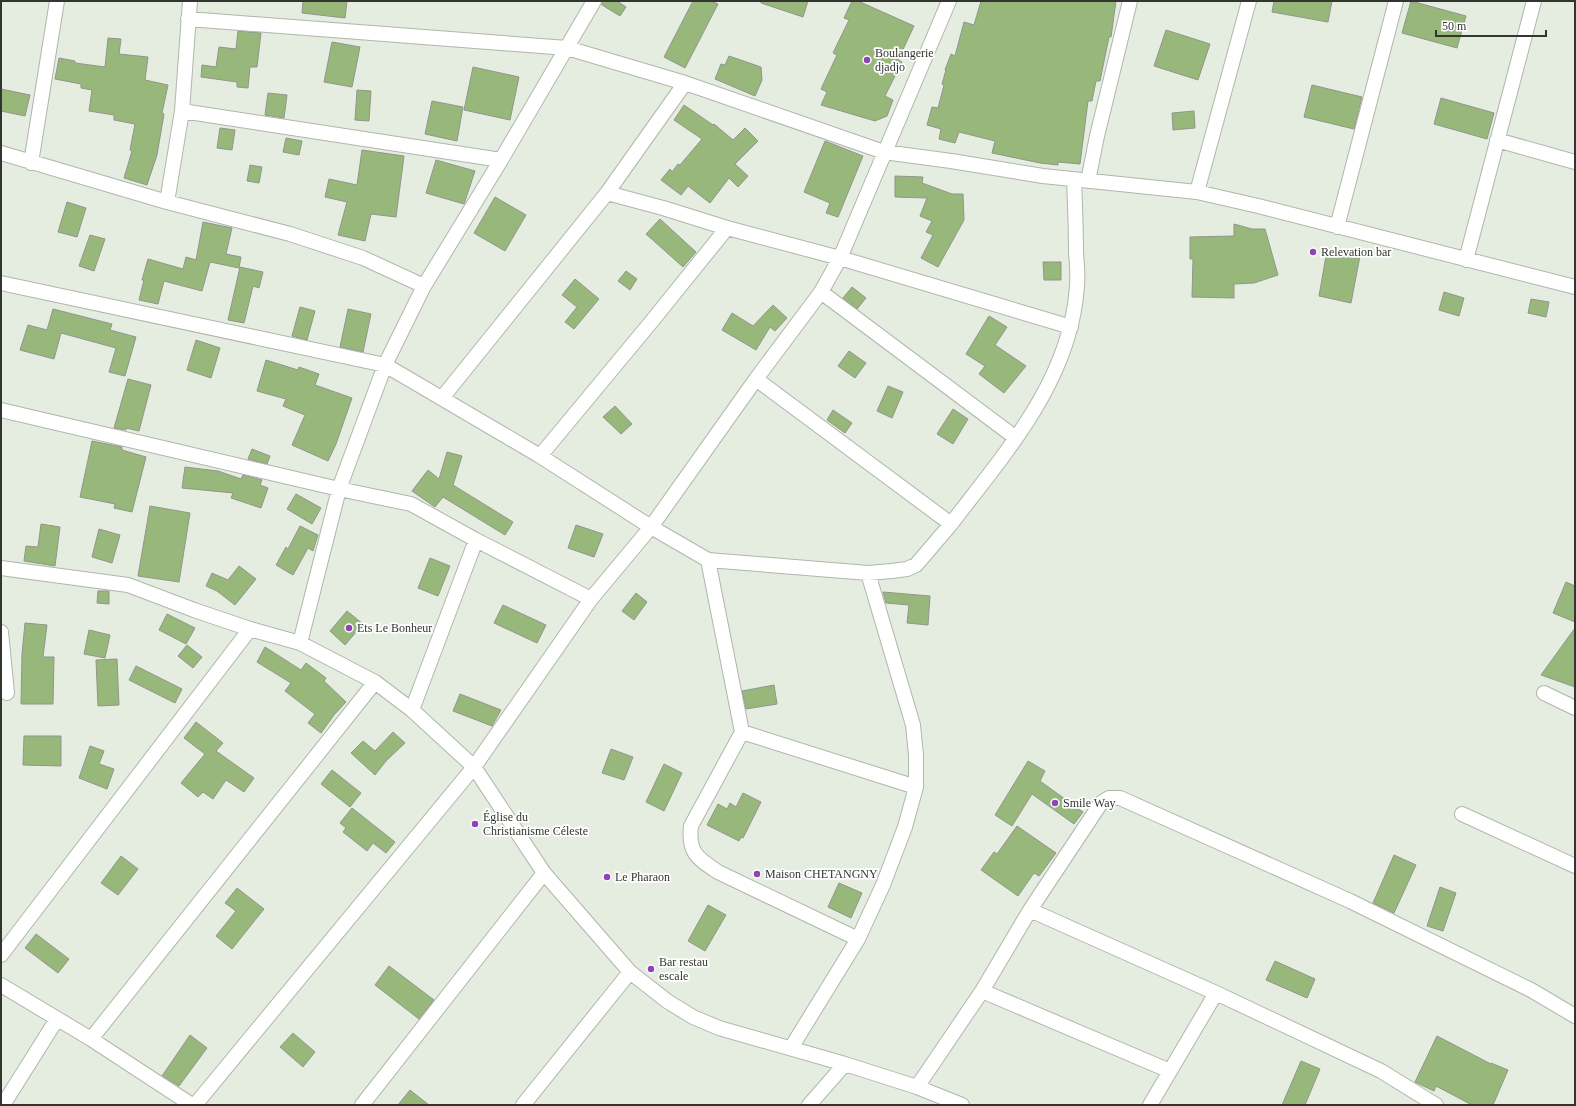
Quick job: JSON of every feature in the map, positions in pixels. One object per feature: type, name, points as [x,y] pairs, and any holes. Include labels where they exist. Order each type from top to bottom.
[{"type":"street","points":[[30,163],[57,1]]},
{"type":"street","points":[[167,202],[182,111],[190,1]]},
{"type":"street","points":[[300,643],[339,489],[385,365],[424,286],[501,160],[594,1]]},
{"type":"street","points":[[196,1105],[474,766],[592,600],[651,527],[756,379],[821,292],[840,258],[949,1]]},
{"type":"street","points":[[1088,181],[1097,136],[1130,1]]},
{"type":"street","points":[[1197,192],[1249,1]]},
{"type":"street","points":[[1337,227],[1396,1]]},
{"type":"street","points":[[1466,260],[1534,1]]},
{"type":"street","points":[[188,19],[567,48],[685,83],[884,152],[1074,180],[1197,192],[1575,287]]},
{"type":"street","points":[[442,398],[607,193],[685,83]]},
{"type":"street","points":[[182,111],[501,160]]},
{"type":"street","points":[[1498,140],[1575,162]]},
{"type":"street","points":[[1,153],[30,163],[167,202],[290,234],[363,258],[424,286]]},
{"type":"street","points":[[1,283],[385,365],[540,456],[651,527],[708,560],[868,573],[907,569],[916,564],[951,524],[1016,438],[1035,410],[1059,361],[1071,327],[1077,286],[1074,180]]},
{"type":"street","points":[[607,193],[663,208],[727,228],[840,258],[1071,327]]},
{"type":"street","points":[[540,456],[727,228]]},
{"type":"street","points":[[821,292],[1016,438]]},
{"type":"street","points":[[756,379],[951,524]]},
{"type":"street","points":[[1,410],[339,489],[411,504],[476,540],[592,600]]},
{"type":"street","points":[[412,710],[476,540]]},
{"type":"street","points":[[708,560],[742,732],[691,826],[690,840],[695,854],[702,862],[718,872],[858,940]]},
{"type":"street","points":[[1,568],[128,585],[250,629],[300,643],[375,682],[412,710],[474,766],[544,873],[630,972],[668,1001],[693,1017],[719,1028],[845,1064],[962,1105]]},
{"type":"street","points":[[791,1048],[858,940],[883,886],[906,827],[916,787],[916,755],[913,726],[868,573]]},
{"type":"street","points":[[1,955],[250,629]]},
{"type":"street","points":[[1,632],[7,692]]},
{"type":"street","points":[[91,1039],[375,682]]},
{"type":"street","points":[[1544,693],[1575,708]]},
{"type":"street","points":[[742,732],[916,787]]},
{"type":"street","points":[[917,1088],[982,991],[1030,910],[1101,803],[1109,798],[1120,798],[1350,901],[1531,990],[1575,1016]]},
{"type":"street","points":[[1462,814],[1575,866]]},
{"type":"street","points":[[362,1105],[544,873]]},
{"type":"street","points":[[1030,910],[1216,993],[1381,1071],[1436,1105]]},
{"type":"street","points":[[523,1105],[630,972]]},
{"type":"street","points":[[1,985],[91,1039],[192,1105]]},
{"type":"street","points":[[982,991],[1170,1071]]},
{"type":"street","points":[[1151,1105],[1216,993]]},
{"type":"street","points":[[2,1105],[57,1019]]},
{"type":"street","points":[[809,1105],[845,1064]]},
{"type":"building","points":[[303,1],[347,1],[345,18],[302,13]]},
{"type":"building","points":[[602,1],[617,1],[626,7],[620,16],[602,5]]},
{"type":"building","points":[[693,1],[711,1],[718,4],[685,68],[664,57]]},
{"type":"building","points":[[761,1],[808,1],[803,17],[761,3]]},
{"type":"building","points":[[852,1],[858,1],[914,26],[898,60],[902,62],[885,96],[893,100],[887,116],[875,121],[821,105],[827,92],[821,89],[837,55],[833,53],[849,20],[844,18]]},
{"type":"building","points":[[981,1],[1116,1],[1111,37],[1109,37],[1100,81],[1096,81],[1092,101],[1088,101],[1080,164],[1058,162],[1058,165],[1040,163],[992,153],[995,141],[959,132],[955,143],[939,139],[941,129],[927,125],[932,107],[938,108],[944,85],[942,84],[945,70],[951,54],[955,56],[964,22],[974,25]]},
{"type":"building","points":[[1274,1],[1332,1],[1328,22],[1272,12]]},
{"type":"building","points":[[1411,1],[1466,16],[1457,48],[1402,33]]},
{"type":"building","points":[[1166,30],[1210,44],[1198,80],[1154,66]]},
{"type":"building","points":[[238,31],[261,33],[257,67],[250,67],[248,88],[237,87],[237,82],[201,77],[202,65],[216,67],[219,47],[236,49]]},
{"type":"building","points":[[108,38],[121,39],[119,54],[148,57],[145,80],[168,85],[162,113],[164,114],[157,155],[147,185],[124,178],[132,151],[130,150],[135,124],[114,120],[114,115],[89,111],[92,90],[81,88],[81,84],[55,79],[59,58],[75,61],[75,63],[105,67]]},
{"type":"building","points":[[332,42],[360,47],[352,87],[324,82]]},
{"type":"building","points":[[729,56],[761,67],[762,80],[755,96],[715,79],[721,64],[725,65]]},
{"type":"building","points":[[473,67],[519,77],[510,120],[464,110]]},
{"type":"building","points":[[1312,85],[1362,97],[1354,129],[1304,117]]},
{"type":"building","points":[[1,89],[30,95],[25,116],[1,111]]},
{"type":"building","points":[[357,90],[371,91],[369,121],[355,120]]},
{"type":"building","points":[[268,93],[287,95],[284,118],[265,115]]},
{"type":"building","points":[[1441,98],[1494,113],[1487,139],[1434,124]]},
{"type":"building","points":[[432,101],[463,107],[457,141],[425,134]]},
{"type":"building","points":[[684,105],[713,125],[714,124],[733,140],[745,128],[758,141],[735,164],[748,176],[738,187],[729,178],[710,203],[688,186],[681,195],[661,180],[670,169],[672,172],[678,164],[680,165],[702,139],[674,120]]},
{"type":"building","points":[[1194,111],[1195,128],[1173,130],[1172,113]]},
{"type":"building","points":[[220,128],[235,130],[232,150],[217,148]]},
{"type":"building","points":[[286,138],[302,141],[299,155],[283,152]]},
{"type":"building","points":[[825,141],[863,156],[838,217],[826,213],[830,203],[804,192]]},
{"type":"building","points":[[362,150],[404,156],[396,217],[371,214],[365,241],[338,235],[347,202],[325,197],[329,179],[357,185]]},
{"type":"building","points":[[436,160],[475,171],[464,204],[426,193]]},
{"type":"building","points":[[250,165],[262,167],[259,183],[247,181]]},
{"type":"building","points":[[895,176],[923,177],[922,183],[952,194],[963,194],[964,220],[938,267],[921,258],[933,235],[926,232],[932,221],[920,216],[927,198],[895,197]]},
{"type":"building","points":[[495,197],[526,215],[505,251],[474,233]]},
{"type":"building","points":[[67,202],[86,208],[77,237],[58,232]]},
{"type":"building","points":[[660,219],[696,252],[683,267],[646,234]]},
{"type":"building","points":[[203,222],[232,228],[226,254],[241,257],[239,268],[210,262],[202,291],[164,281],[158,304],[139,300],[144,280],[142,280],[148,259],[183,269],[186,257],[196,260]]},
{"type":"building","points":[[1234,224],[1252,229],[1265,229],[1278,275],[1254,283],[1234,284],[1234,298],[1192,297],[1193,259],[1190,259],[1190,237],[1234,236]]},
{"type":"building","points":[[90,235],[105,239],[94,271],[79,266]]},
{"type":"building","points":[[1330,250],[1360,256],[1351,303],[1319,296],[1326,256]]},
{"type":"building","points":[[1043,262],[1061,262],[1061,280],[1044,280]]},
{"type":"building","points":[[240,267],[263,272],[259,288],[253,286],[244,323],[228,320]]},
{"type":"building","points":[[626,271],[637,279],[630,290],[618,281]]},
{"type":"building","points":[[575,279],[599,299],[574,329],[565,322],[577,307],[562,295]]},
{"type":"building","points":[[852,287],[866,298],[857,309],[843,298]]},
{"type":"building","points":[[1444,292],[1464,298],[1459,316],[1439,310]]},
{"type":"building","points":[[1531,299],[1549,302],[1546,317],[1528,313]]},
{"type":"building","points":[[773,305],[787,318],[775,331],[770,327],[756,350],[722,330],[732,313],[753,326]]},
{"type":"building","points":[[300,307],[315,311],[307,340],[292,336]]},
{"type":"building","points":[[53,309],[112,324],[110,330],[136,337],[125,376],[109,372],[116,348],[61,333],[54,359],[20,350],[28,325],[47,330]]},
{"type":"building","points":[[348,309],[371,314],[363,352],[340,347]]},
{"type":"building","points":[[989,316],[1007,327],[995,345],[1026,366],[1004,393],[979,374],[985,366],[966,354]]},
{"type":"building","points":[[196,340],[220,348],[211,378],[187,370]]},
{"type":"building","points":[[849,351],[866,363],[855,378],[838,366]]},
{"type":"building","points":[[266,360],[298,370],[299,367],[319,374],[315,385],[352,398],[336,444],[328,461],[292,445],[305,415],[283,406],[286,399],[257,391]]},
{"type":"building","points":[[128,379],[151,385],[139,431],[126,428],[126,430],[114,428]]},
{"type":"building","points":[[888,386],[903,392],[892,418],[877,411]]},
{"type":"building","points":[[615,406],[632,424],[621,434],[603,417]]},
{"type":"building","points":[[953,409],[968,419],[953,444],[937,434]]},
{"type":"building","points":[[833,410],[852,423],[845,433],[827,420]]},
{"type":"building","points":[[92,441],[122,447],[122,450],[146,457],[132,512],[114,508],[115,504],[80,497]]},
{"type":"building","points":[[252,449],[270,456],[267,464],[248,459]]},
{"type":"building","points":[[447,452],[462,456],[453,485],[513,522],[505,535],[443,497],[435,507],[412,491],[428,470],[439,479]]},
{"type":"building","points":[[185,467],[218,471],[241,479],[243,475],[262,480],[260,485],[268,488],[261,508],[231,498],[233,493],[182,488]]},
{"type":"building","points":[[296,494],[321,508],[312,524],[287,509]]},
{"type":"building","points":[[150,506],[190,513],[179,582],[138,576]]},
{"type":"building","points":[[41,524],[60,527],[55,566],[24,561],[26,546],[38,547]]},
{"type":"building","points":[[576,525],[603,534],[594,557],[568,548]]},
{"type":"building","points":[[300,526],[318,535],[313,551],[308,548],[293,575],[276,565],[286,547],[288,549]]},
{"type":"building","points":[[99,529],[120,535],[112,563],[92,557]]},
{"type":"building","points":[[430,558],[450,566],[438,596],[418,588]]},
{"type":"building","points":[[239,566],[256,579],[235,605],[217,591],[206,586],[212,573],[228,580]]},
{"type":"building","points":[[1566,582],[1575,586],[1575,622],[1553,613]]},
{"type":"building","points":[[98,591],[109,591],[109,604],[97,603]]},
{"type":"building","points":[[883,592],[930,596],[928,625],[907,623],[909,605],[886,603]]},
{"type":"building","points":[[636,593],[647,602],[634,620],[622,611]]},
{"type":"building","points":[[503,605],[546,625],[537,643],[494,623]]},
{"type":"building","points":[[347,611],[363,624],[345,645],[330,631]]},
{"type":"building","points":[[167,614],[195,628],[186,644],[159,630]]},
{"type":"building","points":[[25,623],[47,625],[43,657],[54,657],[53,704],[21,704],[22,654]]},
{"type":"building","points":[[1575,628],[1575,687],[1541,675]]},
{"type":"building","points":[[89,630],[110,635],[105,658],[84,654]]},
{"type":"building","points":[[187,645],[202,657],[193,668],[178,656]]},
{"type":"building","points":[[265,647],[301,670],[306,663],[326,678],[324,681],[346,702],[321,733],[308,723],[315,714],[285,691],[291,683],[257,662]]},
{"type":"building","points":[[117,659],[119,705],[98,706],[96,660]]},
{"type":"building","points":[[136,666],[182,689],[175,703],[129,680]]},
{"type":"building","points":[[774,685],[777,704],[746,709],[742,691]]},
{"type":"building","points":[[460,694],[501,710],[492,726],[453,711]]},
{"type":"building","points":[[196,722],[223,743],[216,751],[254,778],[244,792],[226,780],[213,799],[203,792],[198,797],[181,783],[205,754],[184,738]]},
{"type":"building","points":[[393,732],[405,743],[386,761],[375,775],[351,753],[363,741],[375,751]]},
{"type":"building","points":[[24,736],[61,736],[61,766],[23,765]]},
{"type":"building","points":[[90,746],[104,751],[99,764],[114,769],[107,789],[79,778]]},
{"type":"building","points":[[611,749],[633,757],[624,780],[602,773]]},
{"type":"building","points":[[1028,761],[1045,771],[1040,781],[1083,812],[1074,824],[1032,794],[1012,826],[995,815]]},
{"type":"building","points":[[664,764],[682,773],[664,811],[646,802]]},
{"type":"building","points":[[332,770],[361,793],[350,807],[321,784]]},
{"type":"building","points":[[743,793],[761,802],[743,838],[741,837],[739,841],[707,825],[718,804],[727,809],[730,803],[736,807]]},
{"type":"building","points":[[352,808],[395,842],[386,853],[373,843],[367,851],[343,832],[346,828],[340,823]]},
{"type":"building","points":[[1017,826],[1056,853],[1039,876],[1034,873],[1018,896],[981,870],[994,852],[997,854]]},
{"type":"building","points":[[1394,855],[1416,865],[1394,913],[1373,903]]},
{"type":"building","points":[[121,856],[138,869],[118,895],[101,883]]},
{"type":"building","points":[[839,883],[862,893],[851,918],[828,907]]},
{"type":"building","points":[[1440,887],[1456,893],[1443,931],[1427,926]]},
{"type":"building","points":[[237,888],[264,909],[232,949],[216,936],[236,911],[225,903]]},
{"type":"building","points":[[708,905],[726,915],[705,951],[688,941]]},
{"type":"building","points":[[36,934],[69,959],[58,973],[25,948]]},
{"type":"building","points":[[1275,961],[1315,979],[1307,998],[1266,980]]},
{"type":"building","points":[[389,966],[434,1000],[419,1019],[375,985]]},
{"type":"building","points":[[293,1033],[315,1052],[303,1067],[280,1047]]},
{"type":"building","points":[[190,1035],[207,1048],[179,1086],[162,1076]]},
{"type":"building","points":[[1437,1036],[1491,1064],[1508,1070],[1493,1105],[1472,1105],[1436,1086],[1434,1091],[1415,1082]]},
{"type":"building","points":[[1301,1061],[1320,1069],[1305,1105],[1282,1105]]},
{"type":"building","points":[[410,1090],[429,1105],[398,1105]]},
{"type":"place","name":"Boulangerie djadjo","points":[[867,60]]},
{"type":"place","name":"Relevation bar","points":[[1313,252]]},
{"type":"place","name":"Ets Le Bonheur","points":[[349,628]]},
{"type":"place","name":"Smile Way","points":[[1055,803]]},
{"type":"place","name":"Église du Christianisme Céleste","points":[[475,824]]},
{"type":"place","name":"Maison CHETANGNY","points":[[757,874]]},
{"type":"place","name":"Le Pharaon","points":[[607,877]]},
{"type":"place","name":"Bar restau escale","points":[[651,969]]}]
